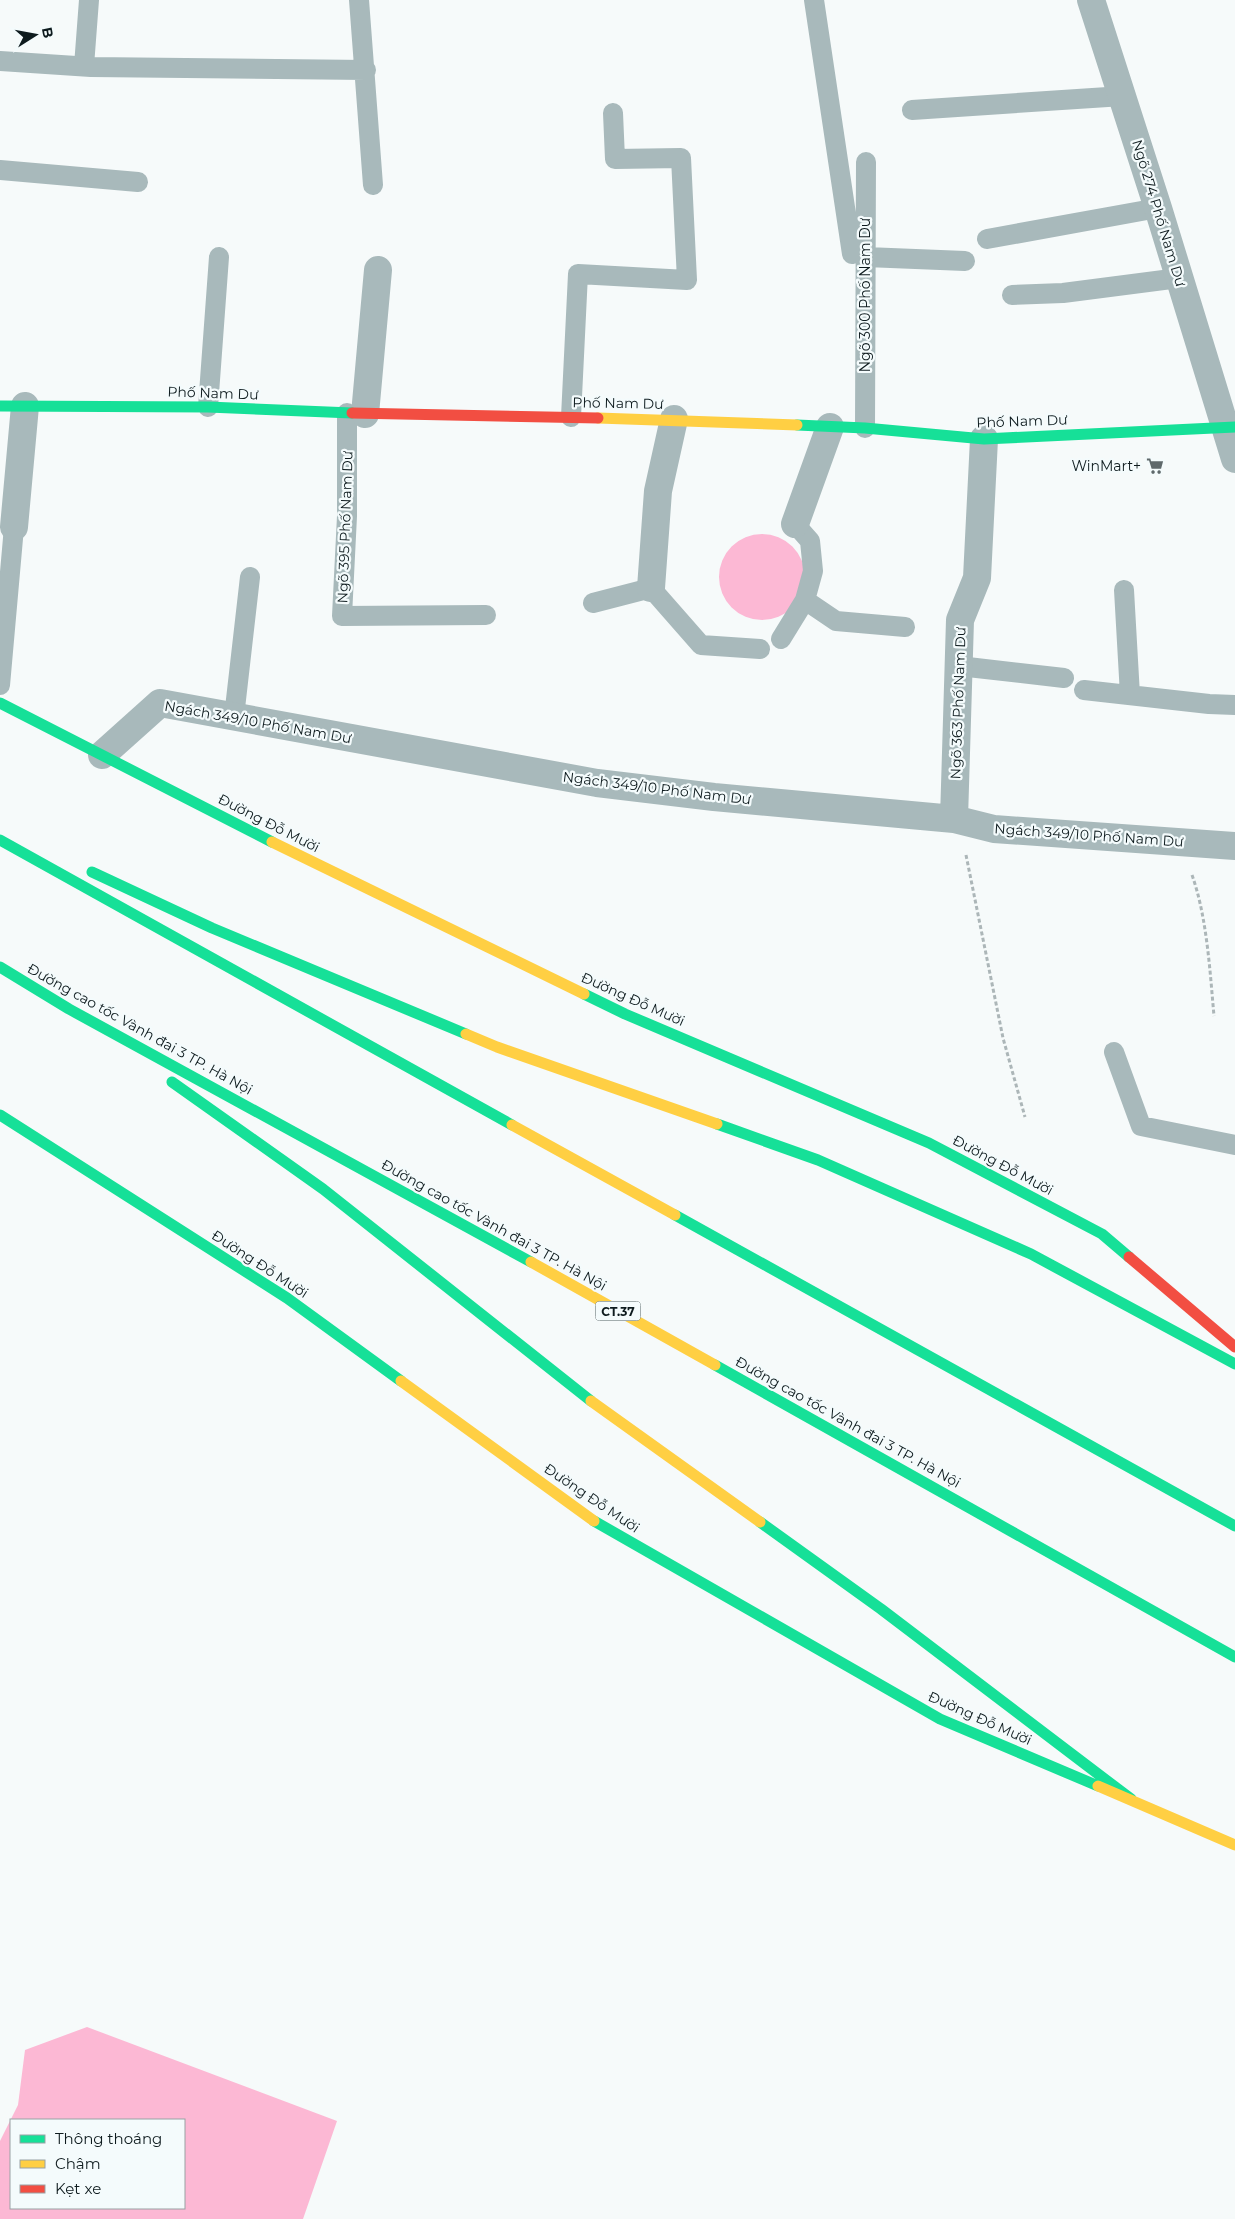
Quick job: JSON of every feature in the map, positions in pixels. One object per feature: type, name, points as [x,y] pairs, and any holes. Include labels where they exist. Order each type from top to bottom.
[{"type":"main road","name":"Phố Nam Dư","points":[[12,406],[208,407],[356,413],[674,419],[865,428],[984,439],[1230,427]]},
{"type":"main road","name":"Đường Đỗ Mười","points":[[0,703],[294,853],[625,1014],[930,1143],[1102,1234],[1235,1347]]},
{"type":"main road","points":[[0,829],[26,841]]},
{"type":"main road","points":[[0,840],[1235,1526]]},
{"type":"main road","points":[[80,866],[212,928],[497,1047],[818,1160],[1031,1254],[1235,1364]]},
{"type":"main road","name":"Đường cao tốc Vành đai 3 TP. Hà Nội","points":[[0,967],[69,1009],[430,1205],[1235,1657]]},
{"type":"main road","points":[[69,1009],[324,1189],[567,1384],[881,1609],[1131,1799]]},
{"type":"main road","name":"Đường Đỗ Mười","points":[[0,1115],[287,1298],[599,1524],[940,1719],[1235,1845]]},
{"type":"street","name":"Ngõ 274 Phố Nam Dư","points":[[1091,0],[1123,96],[1179,278],[1230,427],[1235,459]]},
{"type":"street","points":[[356,413],[378,270]]},
{"type":"street","points":[[12,406],[14,527]]},
{"type":"street","points":[[651,588],[658,491],[674,419]]},
{"type":"street","points":[[795,524],[830,427]]},
{"type":"street","name":"Ngõ 363 Phố Nam Dư","points":[[962,821],[960,620],[976,578],[984,439]]},
{"type":"street","name":"Ngách 349/10 Phố Nam Dư","points":[[102,755],[160,703],[597,783],[714,797],[962,821],[994,829],[1235,846]]},
{"type":"lane","points":[[84,66],[89,0]]},
{"type":"lane","points":[[360,0],[373,185]]},
{"type":"lane","points":[[814,0],[859,256],[964,261]]},
{"type":"lane","points":[[0,61],[84,66],[366,70]]},
{"type":"lane","points":[[912,110],[1123,96]]},
{"type":"lane","points":[[571,417],[578,274],[687,280],[681,158],[615,159],[614,113]]},
{"type":"lane","name":"Ngõ 300 Phố Nam Dư","points":[[865,428],[859,256],[866,162]]},
{"type":"lane","points":[[0,170],[138,182]]},
{"type":"lane","points":[[987,239],[1158,208]]},
{"type":"lane","points":[[208,407],[218,257]]},
{"type":"lane","points":[[1012,295],[1063,293],[1179,278]]},
{"type":"lane","name":"Ngõ 395 Phố Nam Dư","points":[[356,413],[347,516],[342,616],[486,615]]},
{"type":"lane","points":[[781,639],[805,600],[813,571],[810,541],[795,524]]},
{"type":"lane","points":[[0,685],[14,527]]},
{"type":"lane","points":[[234,717],[250,578]]},
{"type":"lane","points":[[593,603],[651,588],[701,645],[760,649]]},
{"type":"lane","points":[[1124,590],[1130,695]]},
{"type":"lane","points":[[805,600],[836,621],[905,627]]},
{"type":"lane","points":[[959,666],[1064,678]]},
{"type":"lane","points":[[1084,690],[1235,705]]},
{"type":"lane","points":[[1114,1052],[1142,1126],[1235,1145]]},
{"type":"path","points":[[962,821],[963,842],[1003,1038],[1025,1116]]},
{"type":"path","points":[[1180,842],[1196,888],[1208,954],[1214,1016]]},
{"type":"shaded area","points":[[762,534],[778,538],[792,547],[801,561],[805,577],[801,593],[792,607],[778,616],[762,620],[746,616],[732,607],[723,593],[719,577],[723,561],[732,547],[746,538]]},
{"type":"shaded area","points":[[87,2027],[337,2121],[303,2219],[0,2219],[0,2141],[10,2121],[10,2209],[185,2209],[185,2119],[11,2119],[18,2105],[25,2050]]},
{"type":"traffic: fast","points":[[0,406],[208,407],[352,413]]},
{"type":"traffic: fast","points":[[797,425],[865,428],[984,439],[1235,427]]},
{"type":"traffic: fast","points":[[0,703],[272,842]]},
{"type":"traffic: fast","points":[[0,840],[512,1125]]},
{"type":"traffic: fast","points":[[92,872],[212,928],[466,1034]]},
{"type":"traffic: fast","points":[[0,967],[69,1009],[531,1262]]},
{"type":"traffic: fast","points":[[584,994],[625,1014],[929,1143],[1102,1234],[1129,1257]]},
{"type":"traffic: fast","points":[[172,1082],[323,1189],[591,1401]]},
{"type":"traffic: fast","points":[[0,1115],[287,1298],[401,1381]]},
{"type":"traffic: fast","points":[[717,1124],[818,1160],[1031,1254],[1235,1364]]},
{"type":"traffic: fast","points":[[675,1215],[1235,1526]]},
{"type":"traffic: fast","points":[[715,1365],[1235,1657]]},
{"type":"traffic: fast","points":[[594,1521],[940,1719],[1098,1786]]},
{"type":"traffic: fast","points":[[760,1522],[881,1609],[1131,1799]]},
{"type":"traffic: slow","points":[[598,418],[797,425]]},
{"type":"traffic: slow","points":[[272,842],[584,994]]},
{"type":"traffic: slow","points":[[466,1034],[497,1047],[717,1124]]},
{"type":"traffic: slow","points":[[512,1125],[675,1215]]},
{"type":"traffic: slow","points":[[531,1262],[715,1365]]},
{"type":"traffic: slow","points":[[401,1381],[594,1521]]},
{"type":"traffic: slow","points":[[591,1401],[760,1522]]},
{"type":"traffic: slow","points":[[1098,1786],[1235,1845]]},
{"type":"traffic: jam","points":[[352,413],[598,418]]},
{"type":"traffic: jam","points":[[1129,1257],[1235,1347]]},
{"type":"place","name":"WinMart+","points":[[1155,466]]}]
